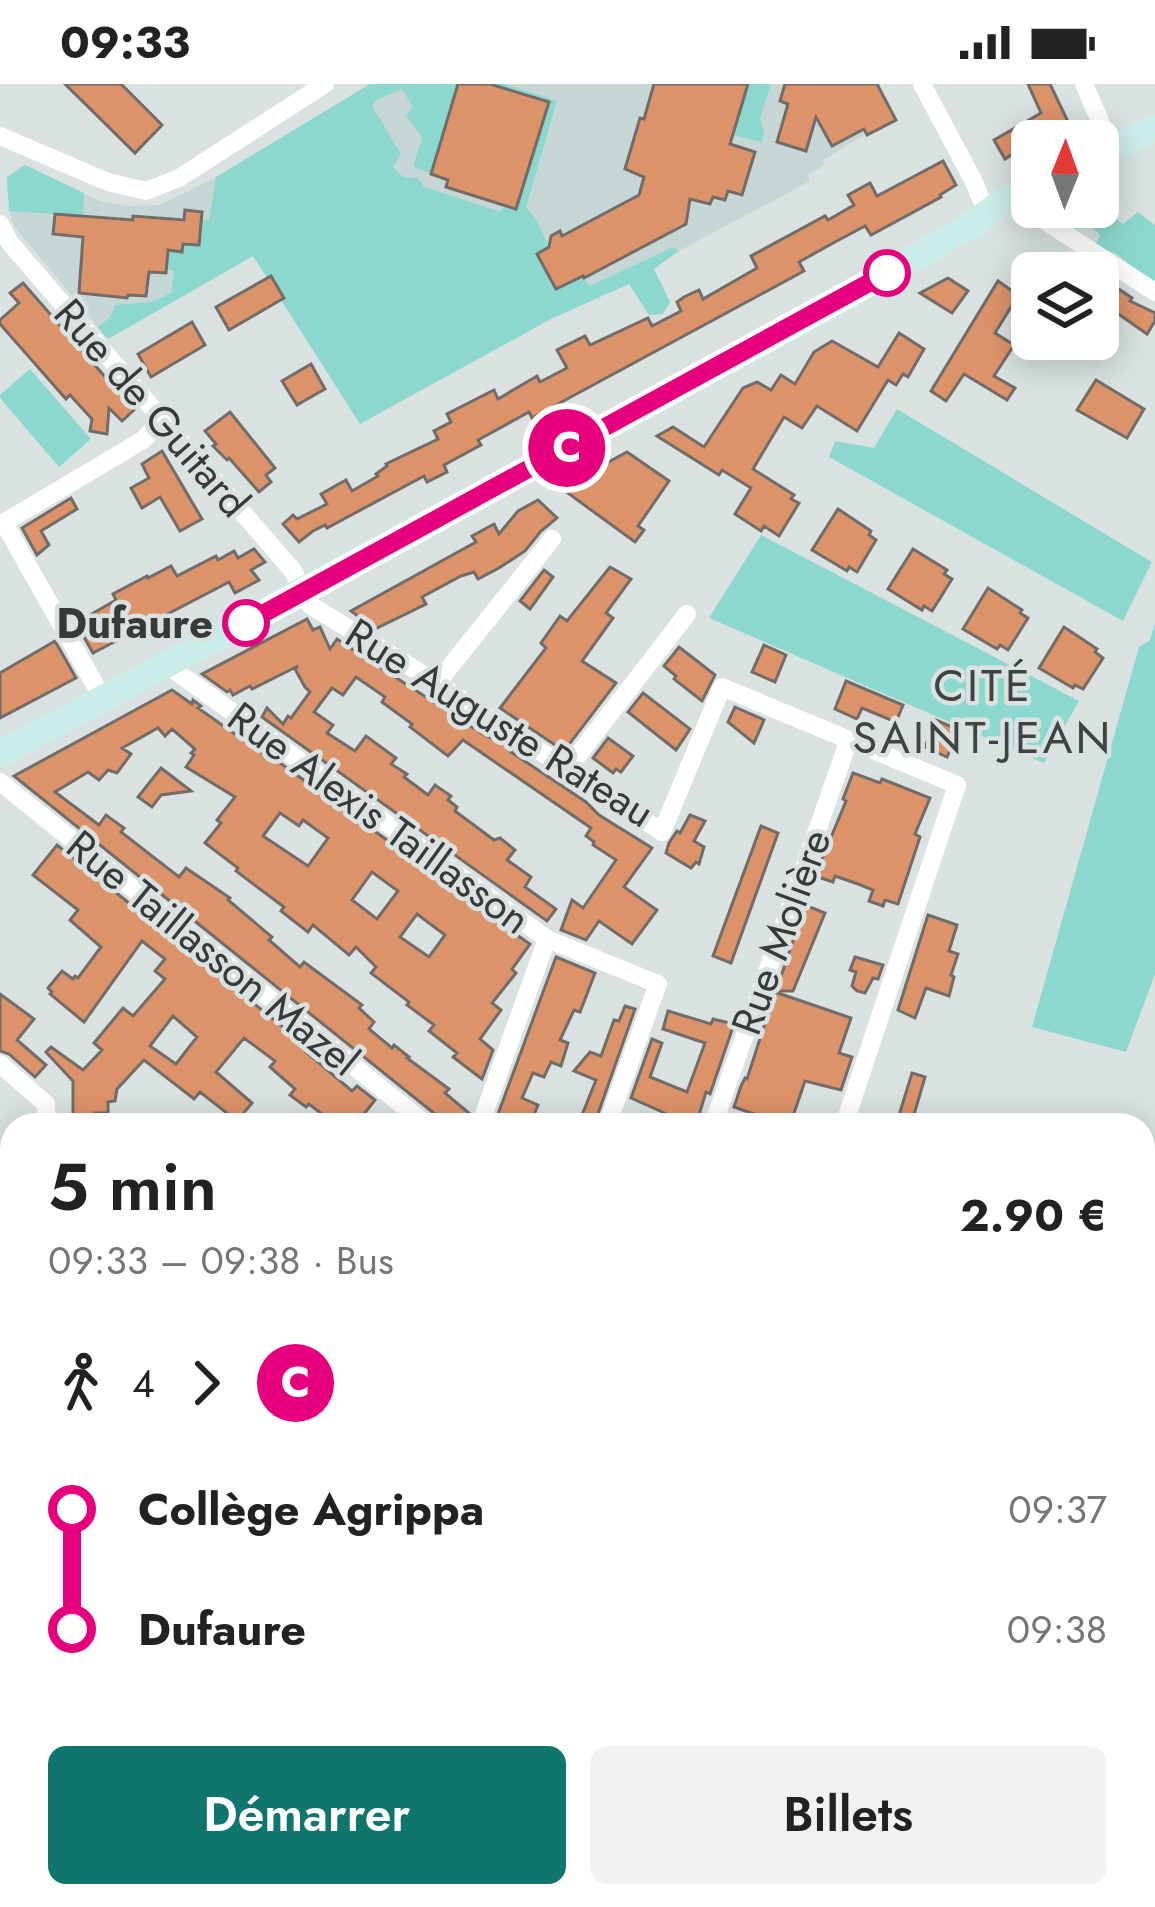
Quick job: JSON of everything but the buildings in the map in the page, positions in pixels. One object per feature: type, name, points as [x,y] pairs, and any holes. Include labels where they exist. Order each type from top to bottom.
[{"type":"main road","points":[[1119,147],[1155,128]]},
{"type":"main road","points":[[0,754],[834,304],[988,214],[1011,212]]},
{"type":"street","points":[[0,136],[108,182],[146,191],[179,178],[325,84]]},
{"type":"street","points":[[922,84],[988,214]]},
{"type":"street","points":[[1084,84],[1094,120]]},
{"type":"street","name":"Rue de Guitard","points":[[0,224],[10,243],[293,571],[304,592]]},
{"type":"street","points":[[1056,228],[1155,292]]},
{"type":"street","points":[[103,699],[2,524],[143,440],[164,419]]},
{"type":"street","points":[[437,683],[552,539]]},
{"type":"street","name":"Rue Auguste Rateau","points":[[304,592],[310,604],[662,832],[722,687],[957,785],[848,1113]]},
{"type":"street","points":[[568,768],[687,614]]},
{"type":"street","name":"Rue Alexis Taillasson","points":[[167,665],[547,939],[484,1113]]},
{"type":"street","name":"Rue Molière","points":[[717,1113],[849,740]]},
{"type":"street","name":"Rue Taillasson Mazel","points":[[0,782],[412,1113]]},
{"type":"street","points":[[547,939],[658,984],[612,1113]]},
{"type":"street","points":[[0,1064],[46,1104],[46,1113]]},
{"type":"shaded area","points":[[370,84],[877,84],[848,101],[864,135],[823,160],[825,165],[808,175],[810,181],[679,251],[673,247],[550,304],[360,424],[253,256],[108,339],[14,226],[7,177],[25,165],[100,201],[160,205],[219,176]]},
{"type":"shaded area","points":[[370,84],[458,84],[431,174],[413,166],[422,138],[406,115],[413,107],[402,89],[372,106],[401,154],[393,167],[403,177],[418,178],[424,187],[499,211],[507,206],[516,209],[549,102],[490,84],[557,101],[526,207],[549,247],[537,254],[556,289],[582,275],[589,286],[673,247],[679,251],[654,269],[670,302],[663,314],[649,315],[629,284],[551,319],[360,424],[253,256],[108,339],[97,327],[110,318],[115,305],[152,302],[171,293],[174,271],[166,269],[168,250],[199,245],[201,221],[209,220],[216,177]]},
{"type":"shaded area","points":[[748,84],[771,84],[760,118],[762,142],[733,135]]},
{"type":"shaded area","points":[[25,165],[84,193],[83,216],[9,211],[7,177]]},
{"type":"shaded area","points":[[1138,212],[1155,225],[1155,284],[1119,252],[1099,248],[1100,235],[1092,228],[1119,228],[1119,221],[1123,224]]},
{"type":"shaded area","points":[[30,369],[91,439],[59,467],[0,398]]},
{"type":"shaded area","points":[[897,409],[1152,562],[1123,621],[829,457],[835,441],[874,448]]},
{"type":"shaded area","points":[[761,535],[1079,701],[1044,763],[709,618]]},
{"type":"shaded area","points":[[1155,623],[1155,974],[1126,1052],[1032,1027],[1139,647],[1150,640]]},
{"type":"bus line","name":"C","points":[[246,623],[887,273]]},
{"type":"place","name":"Dufaure","points":[[246,623]]},
{"type":"district","name":"CITÉ SAINT-JEAN","points":[[983,711]]}]
